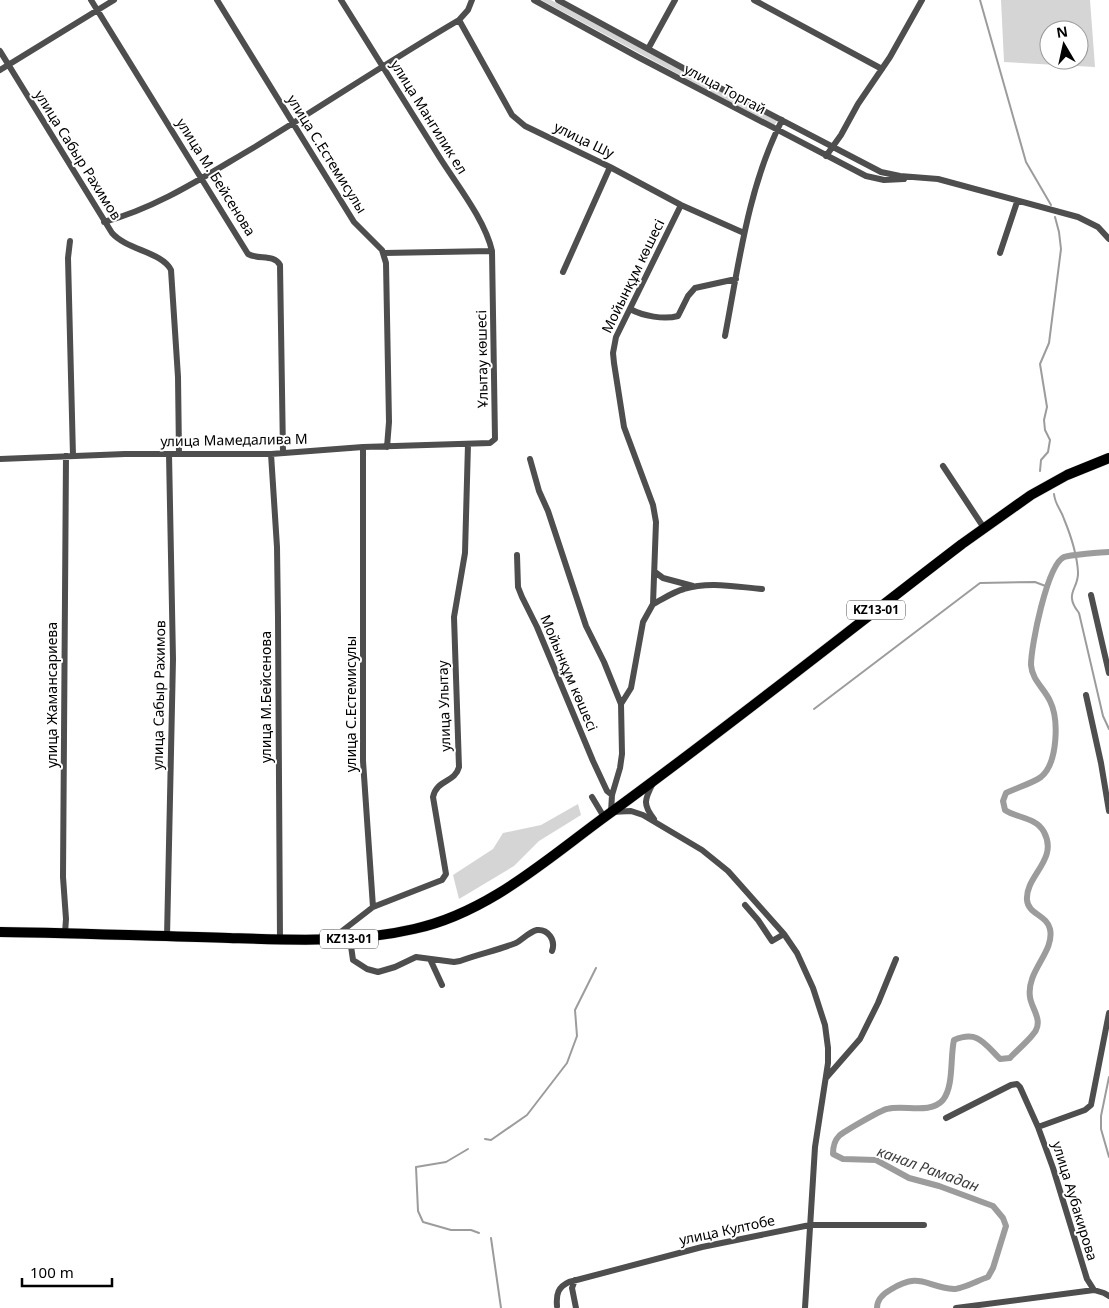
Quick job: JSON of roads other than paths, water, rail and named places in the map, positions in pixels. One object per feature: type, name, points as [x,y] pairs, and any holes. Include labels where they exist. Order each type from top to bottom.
[{"type":"highway","name":"KZ13-01","points":[[0,932],[332,939],[377,936],[416,929],[450,918],[475,907],[510,886],[608,815],[984,528],[1031,495],[1068,475],[1109,458]]},
{"type":"street","name":"улица М. Бейсенова","points":[[91,0],[248,254],[255,257],[274,258],[280,265],[283,453]]},
{"type":"street","points":[[0,70],[114,0]]},
{"type":"street","name":"улица С.Естемисулы","points":[[217,0],[354,222],[384,253]]},
{"type":"street","name":"улица Мангилик ел","points":[[341,0],[486,232],[492,251]]},
{"type":"street","points":[[104,222],[151,206],[179,192],[459,20],[468,10],[472,0]]},
{"type":"street","name":"улица Торгай","points":[[534,0],[826,156],[872,178],[894,180],[910,177]]},
{"type":"street","name":"улица Торгай","points":[[558,0],[882,172],[938,179],[1017,202],[1078,217],[1098,227],[1109,239]]},
{"type":"street","points":[[648,49],[675,0]]},
{"type":"street","points":[[754,0],[882,69]]},
{"type":"street","points":[[826,156],[842,135],[858,104],[906,30],[922,0]]},
{"type":"street","name":"улица Шу","points":[[459,20],[516,120],[610,167],[680,205],[744,233]]},
{"type":"street","name":"улица Сабыр Рахимов","points":[[0,51],[104,222],[117,238],[165,261],[171,270],[178,377],[179,454]]},
{"type":"street","points":[[725,336],[744,233],[764,161],[782,120]]},
{"type":"street","points":[[563,272],[610,167]]},
{"type":"street","points":[[1000,252],[1017,202]]},
{"type":"street","name":"Мойынқұм көшесі","points":[[608,815],[622,754],[621,704],[631,688],[643,622],[653,604],[655,514],[624,427],[613,354],[616,337],[680,205]]},
{"type":"street","name":"улица Жамансариева","points":[[65,933],[63,877],[70,456],[68,258],[70,241]]},
{"type":"street","points":[[387,447],[389,422],[386,264],[384,253],[492,251]]},
{"type":"street","name":"Ұлытау көшесі","points":[[468,444],[490,443],[494,441],[496,436],[492,251]]},
{"type":"street","points":[[630,309],[652,316],[673,318],[678,316],[688,296],[695,288],[736,279]]},
{"type":"street","name":"улица Мамедалива М","points":[[0,460],[70,456],[271,454],[363,447],[468,444]]},
{"type":"street","name":"улица Улытау","points":[[373,906],[442,880],[446,874],[433,797],[436,788],[454,776],[459,767],[454,618],[465,553],[468,444]]},
{"type":"street","name":"улица С.Естемисулы","points":[[363,447],[363,761],[373,906]]},
{"type":"street","name":"улица Сабыр Рахимов","points":[[167,937],[173,659],[169,454]]},
{"type":"street","name":"улица М.Бейсенова","points":[[271,454],[277,546],[280,939]]},
{"type":"street","points":[[530,459],[539,491],[548,511],[586,626],[604,662],[621,704]]},
{"type":"street","points":[[944,466],[984,528]]},
{"type":"street","name":"Мойынқұм көшесі","points":[[517,555],[518,586],[522,597],[537,627],[593,761],[607,791],[612,795]]},
{"type":"street","points":[[654,572],[663,578],[695,586],[729,586],[762,589]]},
{"type":"street","points":[[653,604],[684,589],[695,586]]},
{"type":"street","points":[[1091,595],[1109,673]]},
{"type":"street","points":[[1086,695],[1109,811]]},
{"type":"street","points":[[654,781],[645,803],[656,822]]},
{"type":"street","points":[[592,797],[608,815],[631,811],[656,822],[702,850],[728,871],[784,934],[797,953],[820,1005],[827,1040],[826,1078],[815,1147],[805,1308]]},
{"type":"street","points":[[745,905],[772,941],[784,934]]},
{"type":"street","points":[[332,939],[373,906]]},
{"type":"street","points":[[350,938],[353,960],[357,966],[378,972],[395,967],[416,957],[454,962],[460,961],[517,942],[532,932],[539,930],[545,931],[552,938],[554,943],[552,951]]},
{"type":"street","points":[[430,959],[442,985]]},
{"type":"street","points":[[826,1078],[860,1039],[878,1003],[896,959]]},
{"type":"street","name":"улица Аубакирова","points":[[1038,1127],[1085,1110],[1090,1105],[1109,1013]]},
{"type":"street","name":"улица Аубакирова","points":[[946,1118],[1011,1085],[1017,1084],[1020,1086],[1053,1168],[1087,1279],[1094,1290]]},
{"type":"street","name":"улица Култобе","points":[[557,1306],[557,1293],[559,1289],[563,1285],[575,1280],[702,1247],[810,1225],[924,1225]]},
{"type":"street","points":[[575,1280],[572,1288],[576,1308]]},
{"type":"street","points":[[956,1308],[1094,1290],[1109,1296]]},
{"type":"waterway","points":[[980,0],[1026,162],[1051,205]]},
{"type":"waterway","points":[[1040,471],[1041,460],[1048,452],[1050,440],[1045,430],[1044,420],[1047,407],[1040,364],[1049,343],[1061,249],[1055,217]]},
{"type":"waterway","points":[[1054,494],[1075,552],[1078,578],[1073,591],[1072,601],[1079,613],[1103,716],[1109,729]]},
{"type":"waterway","name":"канал Рамадан","points":[[877,1308],[879,1299],[900,1284],[916,1281],[944,1288],[957,1289],[988,1277],[993,1268],[1006,1226],[1003,1218],[993,1206],[939,1186],[909,1178],[876,1160],[843,1159],[833,1154],[834,1147],[839,1136],[883,1110],[931,1107],[943,1100],[949,1087],[954,1040],[962,1037],[975,1037],[985,1043],[1000,1059],[1010,1058],[1032,1036],[1038,1026],[1036,1013],[1030,997],[1030,988],[1032,979],[1048,946],[1050,929],[1048,924],[1028,905],[1027,900],[1031,883],[1045,859],[1047,842],[1044,832],[1036,823],[1005,810],[1003,801],[1006,793],[1041,777],[1047,770],[1054,752],[1056,729],[1053,709],[1048,696],[1034,675],[1031,665],[1041,607],[1052,575],[1058,563],[1064,557],[1109,552]]},
{"type":"waterway","points":[[814,709],[980,583],[1035,582],[1048,587]]},
{"type":"waterway","points":[[485,1139],[491,1140],[527,1115],[567,1063],[577,1036],[575,1010],[596,968]]},
{"type":"waterway","points":[[1109,1077],[1101,1116],[1101,1129],[1109,1157]]},
{"type":"waterway","points":[[468,1149],[446,1162],[416,1167],[418,1211],[423,1222],[451,1230],[471,1230],[479,1233]]},
{"type":"waterway","points":[[491,1238],[501,1308]]}]
